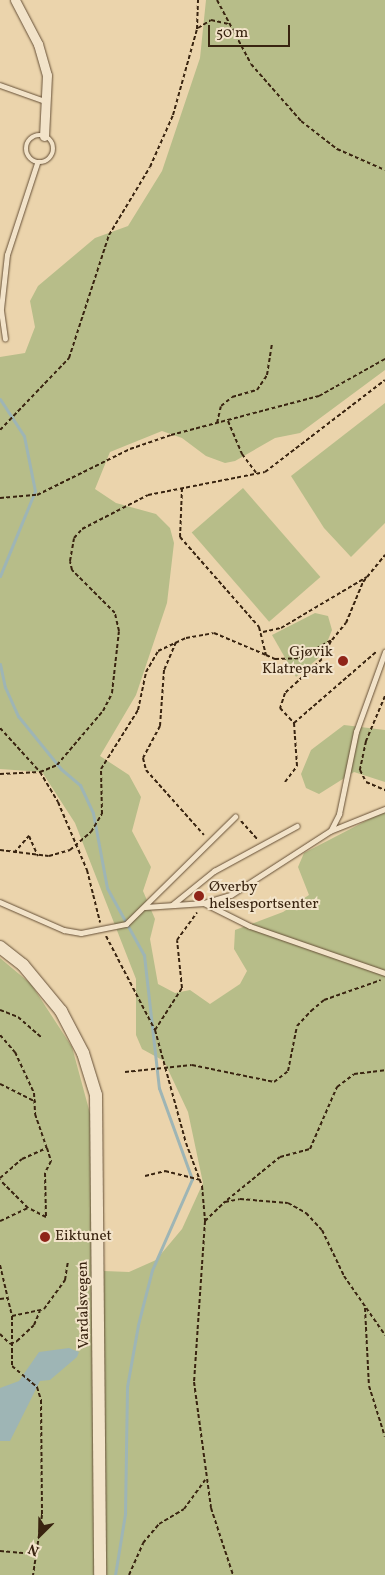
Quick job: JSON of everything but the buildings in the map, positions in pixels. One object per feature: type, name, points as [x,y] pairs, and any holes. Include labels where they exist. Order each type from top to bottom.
[{"type":"main road","name":"Vardalsvegen","points":[[0,946],[23,965],[61,1011],[83,1053],[96,1095],[100,1575]]},
{"type":"street","points":[[14,0],[44,59],[49,103],[44,136]]},
{"type":"lane","points":[[0,85],[49,103]]},
{"type":"lane","points":[[44,136],[52,144],[53,153],[47,162],[36,163],[28,157],[27,144],[32,138],[44,136]]},
{"type":"lane","points":[[5,339],[1,309],[7,255],[36,163]]},
{"type":"lane","points":[[330,831],[339,814],[356,732],[385,652]]},
{"type":"lane","points":[[145,908],[204,903],[232,895],[330,831],[385,809]]},
{"type":"lane","points":[[0,902],[64,930],[101,930],[126,924],[145,908],[210,840],[235,817]]},
{"type":"lane","points":[[172,906],[214,871],[263,847],[297,826]]},
{"type":"lane","points":[[204,903],[250,926],[385,973]]},
{"type":"path","points":[[0,430],[69,358],[109,235],[150,167],[173,115],[197,29],[198,0]]},
{"type":"path","points":[[217,0],[251,64],[313,132],[337,149],[385,170]]},
{"type":"path","points":[[197,29],[211,20],[230,24]]},
{"type":"path","points":[[216,424],[221,406],[232,397],[257,390],[267,375],[272,344]]},
{"type":"path","points":[[0,498],[37,495],[130,449],[319,396],[385,359]]},
{"type":"path","points":[[0,774],[40,772],[57,765],[103,711],[115,677],[119,632],[115,613],[72,570],[74,538],[117,507],[182,488],[258,475],[385,380]]},
{"type":"path","points":[[228,421],[242,454],[258,475]]},
{"type":"path","points":[[182,488],[180,537],[262,632],[266,655]]},
{"type":"path","points":[[285,782],[297,766],[294,723],[280,708],[284,693],[322,659],[332,640],[346,623],[367,577],[385,555]]},
{"type":"path","points":[[262,632],[281,628],[367,577]]},
{"type":"path","points":[[0,851],[38,856],[63,852],[77,845],[102,814],[101,768],[138,710],[151,661],[176,642],[214,633],[266,655],[299,658],[332,640]]},
{"type":"path","points":[[176,642],[163,679],[160,726],[143,758],[146,770],[210,840]]},
{"type":"path","points":[[294,723],[385,645]]},
{"type":"path","points":[[385,696],[366,741],[360,770],[366,782],[385,790]]},
{"type":"path","points":[[0,728],[40,772],[77,845],[101,930],[115,948],[155,1030],[164,1066],[200,1180],[205,1221],[194,1382],[206,1480],[224,1559],[233,1575]]},
{"type":"path","points":[[235,817],[263,847]]},
{"type":"path","points":[[14,853],[29,836],[38,856]]},
{"type":"path","points":[[155,1030],[182,988],[177,940],[204,903]]},
{"type":"path","points":[[125,1072],[192,1064],[274,1082],[288,1071],[297,1026],[312,1011],[324,1000],[385,978]]},
{"type":"path","points":[[0,1010],[18,1017],[42,1038]]},
{"type":"path","points":[[0,1035],[15,1052],[36,1102],[35,1114],[47,1148],[51,1161],[45,1174],[46,1216],[28,1208],[0,1179],[22,1159],[47,1148]]},
{"type":"path","points":[[205,1221],[280,1157],[310,1149],[337,1087],[354,1074],[385,1070]]},
{"type":"path","points":[[0,1084],[36,1102]]},
{"type":"path","points":[[145,1176],[165,1171],[200,1180]]},
{"type":"path","points":[[225,1202],[255,1198],[288,1203],[306,1213],[322,1230],[365,1307],[385,1335]]},
{"type":"path","points":[[0,1221],[28,1208]]},
{"type":"path","points":[[10,1344],[28,1333],[40,1312],[59,1291],[68,1262]]},
{"type":"path","points":[[0,1265],[12,1316],[9,1356],[16,1371],[37,1387],[42,1515],[33,1575]]},
{"type":"path","points":[[0,1299],[8,1298]]},
{"type":"path","points":[[365,1307],[369,1386],[385,1437]]},
{"type":"path","points":[[12,1316],[40,1312]]},
{"type":"path","points":[[0,1334],[10,1344]]},
{"type":"path","points":[[130,1575],[143,1543],[159,1524],[184,1509],[206,1480]]},
{"type":"path","points":[[0,1551],[37,1554]]},
{"type":"green space","points":[[206,0],[385,0],[385,370],[300,433],[275,438],[235,461],[225,463],[206,456],[182,438],[162,431],[110,452],[95,489],[116,503],[156,514],[170,528],[174,543],[167,603],[136,695],[100,756],[129,775],[141,797],[132,831],[151,867],[143,891],[155,919],[150,939],[158,984],[175,993],[190,990],[210,1004],[240,984],[247,971],[234,949],[235,930],[283,912],[309,895],[298,867],[304,853],[385,811],[385,1575],[0,1575],[0,958],[31,984],[72,1047],[91,1117],[104,1271],[129,1272],[156,1260],[182,1229],[203,1183],[188,1112],[164,1061],[142,1049],[136,1035],[136,979],[75,823],[42,772],[0,769],[0,357],[25,353],[35,327],[30,301],[38,286],[95,238],[128,226],[162,171],[200,58]]},
{"type":"green space","points":[[385,403],[385,523],[351,557],[324,528],[291,476]]},
{"type":"green space","points":[[243,488],[320,577],[269,622],[192,533]]},
{"type":"green space","points":[[315,613],[328,616],[332,630],[322,655],[296,677],[272,635]]},
{"type":"green space","points":[[344,725],[385,730],[385,782],[354,772],[319,794],[306,788],[301,774],[311,750]]},
{"type":"water","points":[[69,1348],[79,1352],[77,1357],[50,1380],[40,1381],[10,1441],[0,1441],[0,1388],[19,1381],[39,1352]]},
{"type":"waterway","points":[[0,399],[24,436],[35,491],[0,576]]},
{"type":"waterway","points":[[0,664],[5,687],[18,716],[61,769],[80,785],[93,813],[107,888],[144,955],[159,1088],[192,1179],[152,1270],[138,1325],[127,1387],[125,1514],[115,1575]]},
{"type":"place","name":"Gjøvik Klatrepark","points":[[343,661]]},
{"type":"place","name":"Øverby helsesportsenter","points":[[199,896]]},
{"type":"place","name":"Eiktunet","points":[[45,1237]]}]
